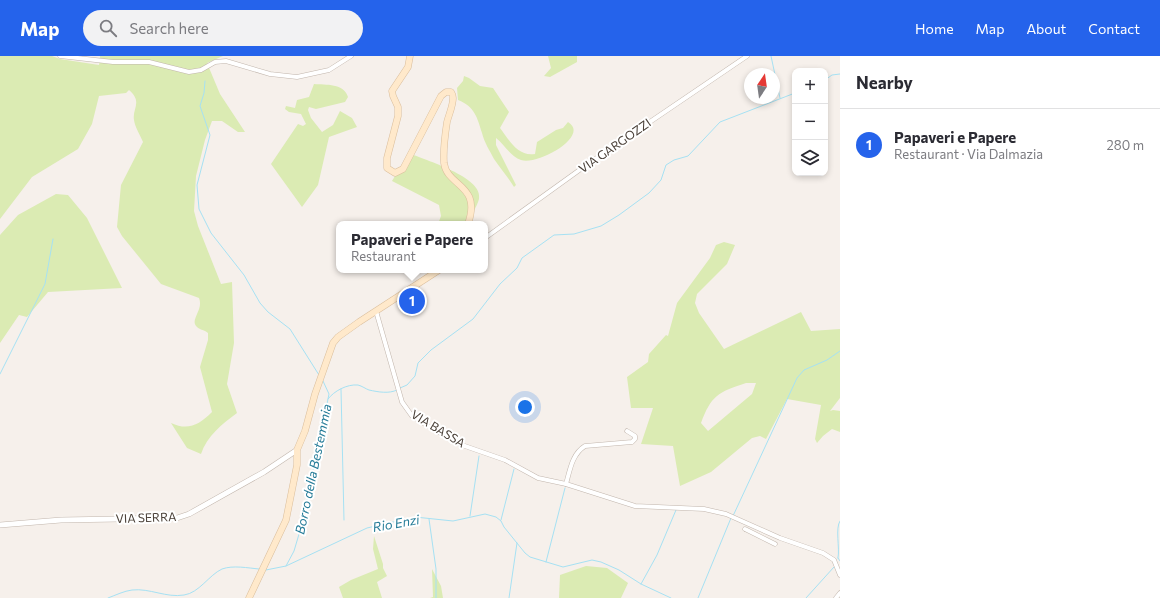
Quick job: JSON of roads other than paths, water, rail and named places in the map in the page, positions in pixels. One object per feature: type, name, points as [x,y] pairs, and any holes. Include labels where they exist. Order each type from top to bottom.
[{"type":"main road","points":[[410,56],[408,67],[392,91],[392,96],[398,107],[398,116],[387,158],[387,168],[395,172],[403,169],[441,96],[446,92],[451,92],[453,97],[447,122],[444,162],[446,169],[467,192],[472,202],[469,221]]},
{"type":"main road","points":[[249,598],[286,520],[296,465],[297,450],[305,431],[329,350],[338,337],[434,273]]},
{"type":"street","points":[[60,56],[107,62],[149,62],[163,64],[181,71],[202,70],[215,62],[226,61],[270,74],[297,77],[328,70],[351,56]]},
{"type":"street","name":"VIA GARGOZZI","points":[[488,236],[592,162],[747,56]]},
{"type":"street","name":"VIA BASSA","points":[[376,311],[399,394],[406,410],[412,416],[462,445],[505,460],[532,476],[566,484],[635,506],[704,509],[732,516],[763,530],[824,553],[836,564],[840,575]]},
{"type":"street","points":[[566,484],[575,455],[579,450],[585,446],[632,442],[635,439],[635,436],[628,431]]},
{"type":"street","name":"VIA SERRA","points":[[0,525],[61,520],[177,518],[189,514],[264,472],[297,450]]},
{"type":"street","points":[[745,529],[775,544]]},
{"type":"street","points":[[760,536],[763,530]]},
{"type":"street","points":[[836,598],[840,594]]},
{"type":"waterway","points":[[771,56],[774,68]]},
{"type":"waterway","points":[[828,78],[832,75],[840,74]]},
{"type":"waterway","name":"Borro della Bestemmia","points":[[205,81],[204,93],[200,106],[210,135],[197,185],[199,209],[211,233],[244,275],[260,303],[268,312],[290,329],[319,375]]},
{"type":"waterway","points":[[400,388],[407,385],[415,376],[418,363],[431,350],[473,319],[500,284],[517,268],[522,258],[554,235],[574,234],[601,226],[649,193],[661,180],[666,165],[674,160],[688,156],[720,122],[792,94]]},
{"type":"waterway","points":[[0,374],[45,284],[53,239]]},
{"type":"waterway","points":[[733,516],[797,378],[804,370],[827,360],[840,351]]},
{"type":"waterway","name":"Borro della Bestemmia","points":[[286,566],[294,551],[302,524],[329,394],[323,381]]},
{"type":"waterway","points":[[328,399],[341,389],[354,385],[380,392],[391,392],[397,390]]},
{"type":"waterway","points":[[341,389],[344,520]]},
{"type":"waterway","points":[[470,516],[479,456]]},
{"type":"waterway","points":[[501,520],[514,469]]},
{"type":"waterway","points":[[546,562],[565,488]]},
{"type":"waterway","points":[[641,584],[657,555],[676,510]]},
{"type":"waterway","name":"Rio Enzi","points":[[266,570],[286,566],[367,528],[415,517],[453,521],[485,514],[496,517],[501,521],[504,527],[530,557],[563,567],[592,560],[601,562],[619,570],[641,584],[671,598]]},
{"type":"waterway","points":[[698,598],[731,518]]},
{"type":"waterway","points":[[429,519],[436,569],[436,598]]},
{"type":"waterway","points":[[838,558],[838,528],[840,521]]},
{"type":"waterway","points":[[509,598],[517,543]]},
{"type":"waterway","name":"Rio Enzi","points":[[108,598],[132,590],[145,590],[177,596],[184,595],[194,591],[222,569],[236,567],[259,569]]},
{"type":"waterway","points":[[806,598],[834,567]]},
{"type":"place","name":"Papaveri e Papere","points":[[412,301]]}]
